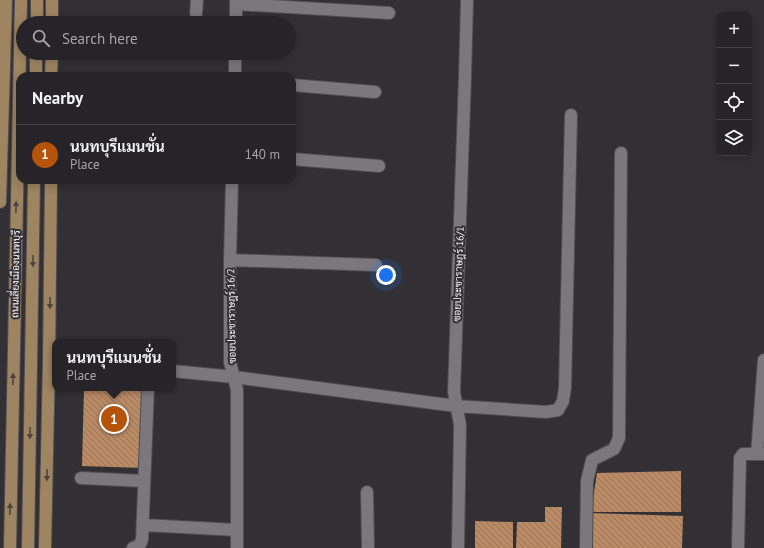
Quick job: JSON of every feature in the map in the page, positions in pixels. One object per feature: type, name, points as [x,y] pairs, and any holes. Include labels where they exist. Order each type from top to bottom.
[{"type":"main road","points":[[0,202],[6,0]]},
{"type":"main road","name":"ถนนเลี่ยงเมืองนนทบุรี","points":[[21,0],[21,16]]},
{"type":"main road","points":[[37,0],[37,16]]},
{"type":"main road","points":[[52,0],[52,16]]},
{"type":"main road","name":"ถนนเลี่ยงเมืองนนทบุรี","points":[[19,60],[19,72]]},
{"type":"main road","points":[[36,60],[36,72]]},
{"type":"main road","points":[[52,60],[52,72]]},
{"type":"main road","name":"ถนนเลี่ยงเมืองนนทบุรี","points":[[10,548],[16,184]]},
{"type":"main road","name":"ถนนเลี่ยงเมืองนนทบุรี","points":[[28,548],[34,184]]},
{"type":"main road","points":[[44,545],[52,361],[51,184]]},
{"type":"street","points":[[196,13],[197,0]]},
{"type":"street","name":"ซอยประชาราษฎร์ 16/1","points":[[458,548],[460,425],[454,392],[467,0]]},
{"type":"street","points":[[236,16],[236,2],[389,13]]},
{"type":"street","points":[[235,60],[235,72]]},
{"type":"street","points":[[296,84],[375,92]]},
{"type":"street","points":[[176,371],[456,406],[546,412],[558,410],[563,401],[564,388],[571,115]]},
{"type":"street","points":[[586,548],[587,481],[592,460],[614,449],[620,438],[621,152]]},
{"type":"street","points":[[296,159],[379,166]]},
{"type":"street","name":"ซอยประชาราษฎร์ 16/2","points":[[232,184],[230,362],[237,390],[237,548]]},
{"type":"street","points":[[230,260],[376,265]]},
{"type":"street","points":[[738,548],[740,458],[743,454],[760,454],[764,360]]},
{"type":"street","points":[[133,548],[138,546],[142,540],[148,391]]},
{"type":"street","points":[[81,478],[144,480]]},
{"type":"street","points":[[367,492],[368,548]]},
{"type":"street","points":[[143,525],[237,530]]},
{"type":"building","points":[[84,391],[146,391],[143,468],[82,466]]},
{"type":"building","points":[[681,471],[681,512],[591,512],[597,473]]},
{"type":"building","points":[[545,507],[562,507],[561,548],[516,548],[517,522],[545,522]]},
{"type":"building","points":[[590,513],[683,516],[682,548],[590,548]]},
{"type":"building","points":[[475,521],[513,522],[513,548],[475,548]]},
{"type":"place","name":"นนทบุรีแมนชั่น","points":[[114,419]]}]
